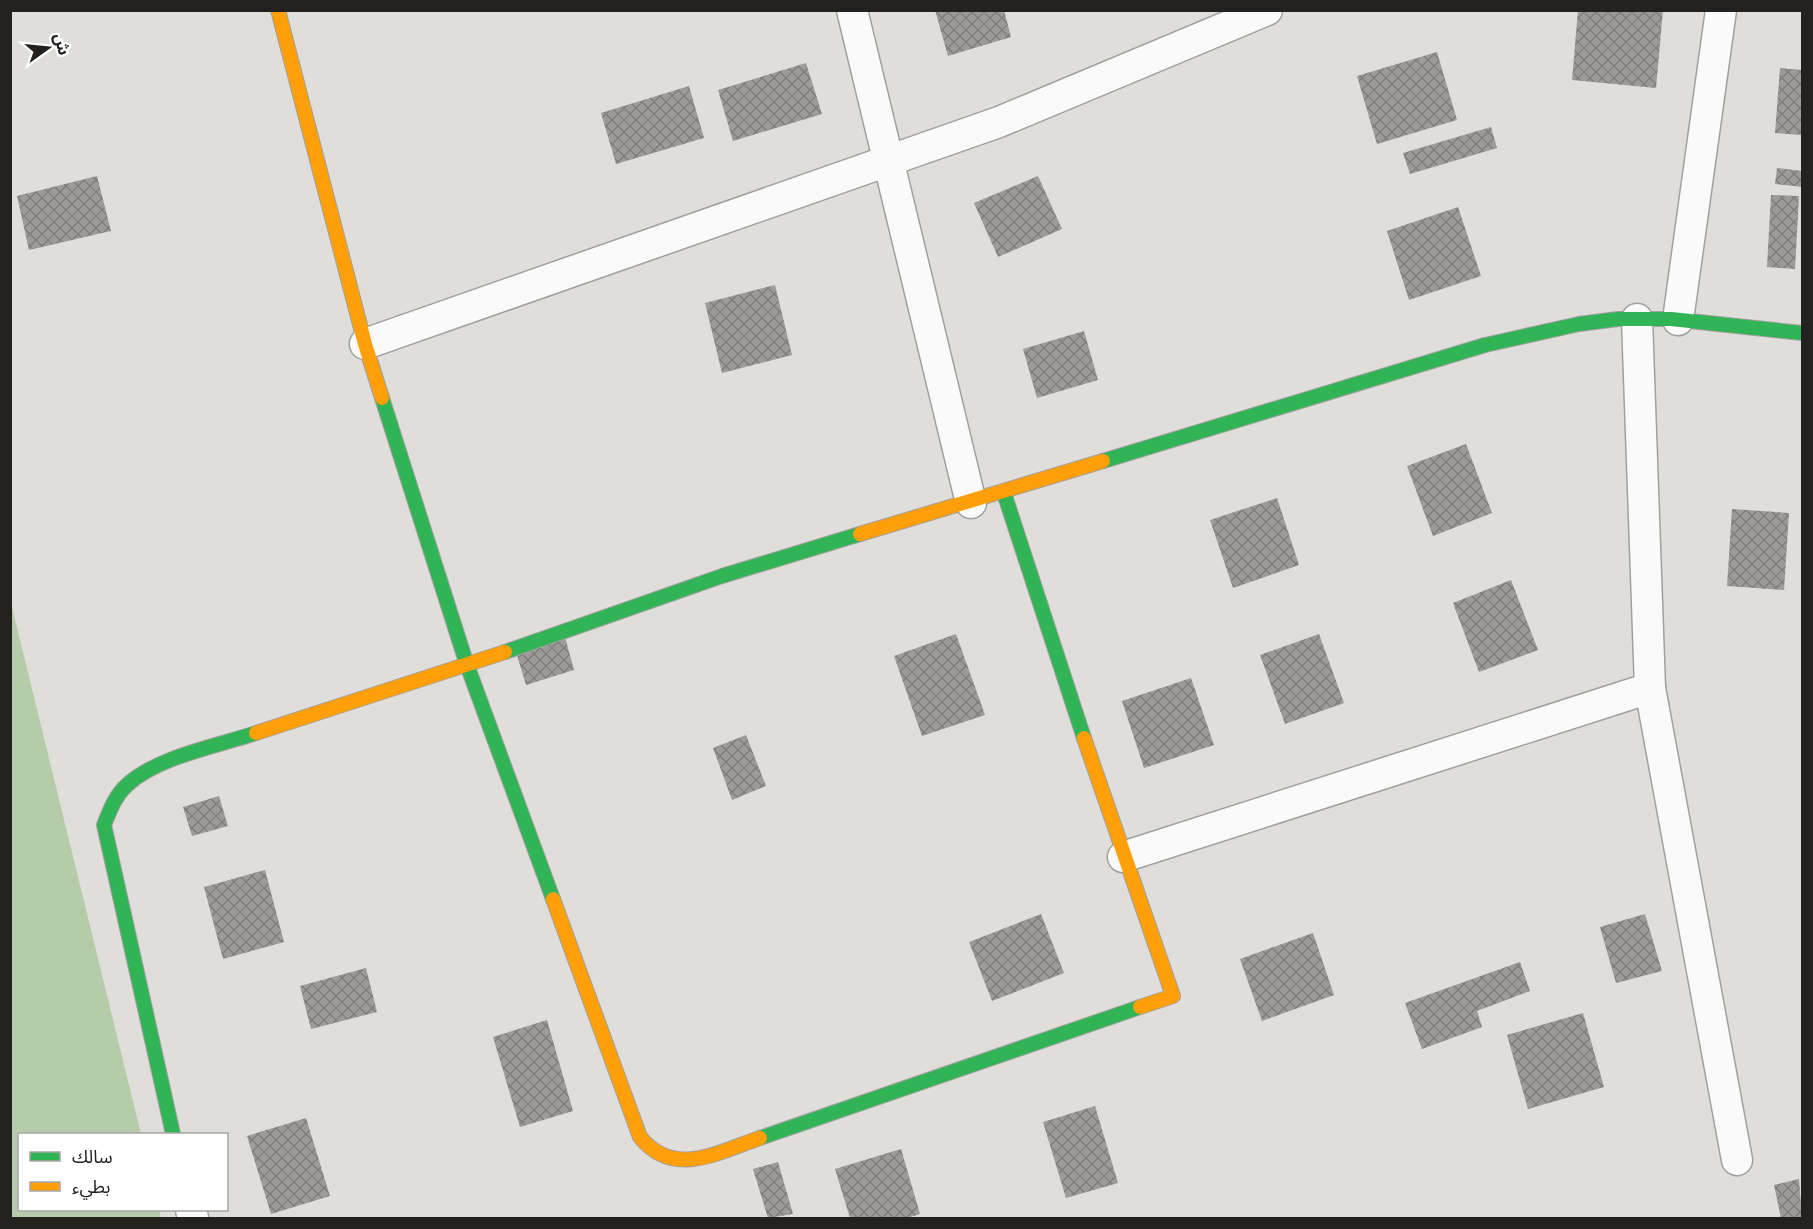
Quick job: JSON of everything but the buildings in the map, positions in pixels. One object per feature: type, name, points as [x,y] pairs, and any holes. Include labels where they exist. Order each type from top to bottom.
[{"type":"street","points":[[278,10],[365,344],[466,665],[640,1137],[653,1154],[672,1160],[700,1158],[1173,996],[1123,857],[1004,493]]},
{"type":"street","points":[[852,10],[971,503]]},
{"type":"street","points":[[365,344],[999,122],[1267,10]]},
{"type":"street","points":[[1678,320],[1721,10]]},
{"type":"street","points":[[1637,319],[1650,688],[1737,1160]]},
{"type":"street","points":[[173,1133],[137,982],[104,825],[112,800],[125,784],[166,762],[466,665],[722,576],[971,503],[1485,345],[1592,322],[1637,319],[1678,320],[1803,333]]},
{"type":"street","points":[[1123,857],[1650,688]]},
{"type":"green space","points":[[10,599],[141,1133],[18,1133],[18,1211],[159,1211],[161,1218],[11,1218]]},
{"type":"traffic: fast","points":[[1103,461],[1485,345],[1579,324],[1618,319],[1671,319],[1802,333]]},
{"type":"traffic: fast","points":[[382,398],[467,665],[553,899]]},
{"type":"traffic: fast","points":[[1004,493],[1084,738]]},
{"type":"traffic: fast","points":[[505,652],[722,576],[860,534]]},
{"type":"traffic: fast","points":[[173,1133],[104,825],[119,794],[140,775],[171,760],[256,733]]},
{"type":"traffic: fast","points":[[760,1138],[1140,1007]]},
{"type":"traffic: slow","points":[[278,10],[365,344],[382,398]]},
{"type":"traffic: slow","points":[[860,534],[1103,461]]},
{"type":"traffic: slow","points":[[256,733],[505,652]]},
{"type":"traffic: slow","points":[[1084,738],[1173,996],[1140,1007]]},
{"type":"traffic: slow","points":[[553,899],[640,1137],[653,1150],[667,1157],[682,1159],[713,1155],[760,1138]]}]
